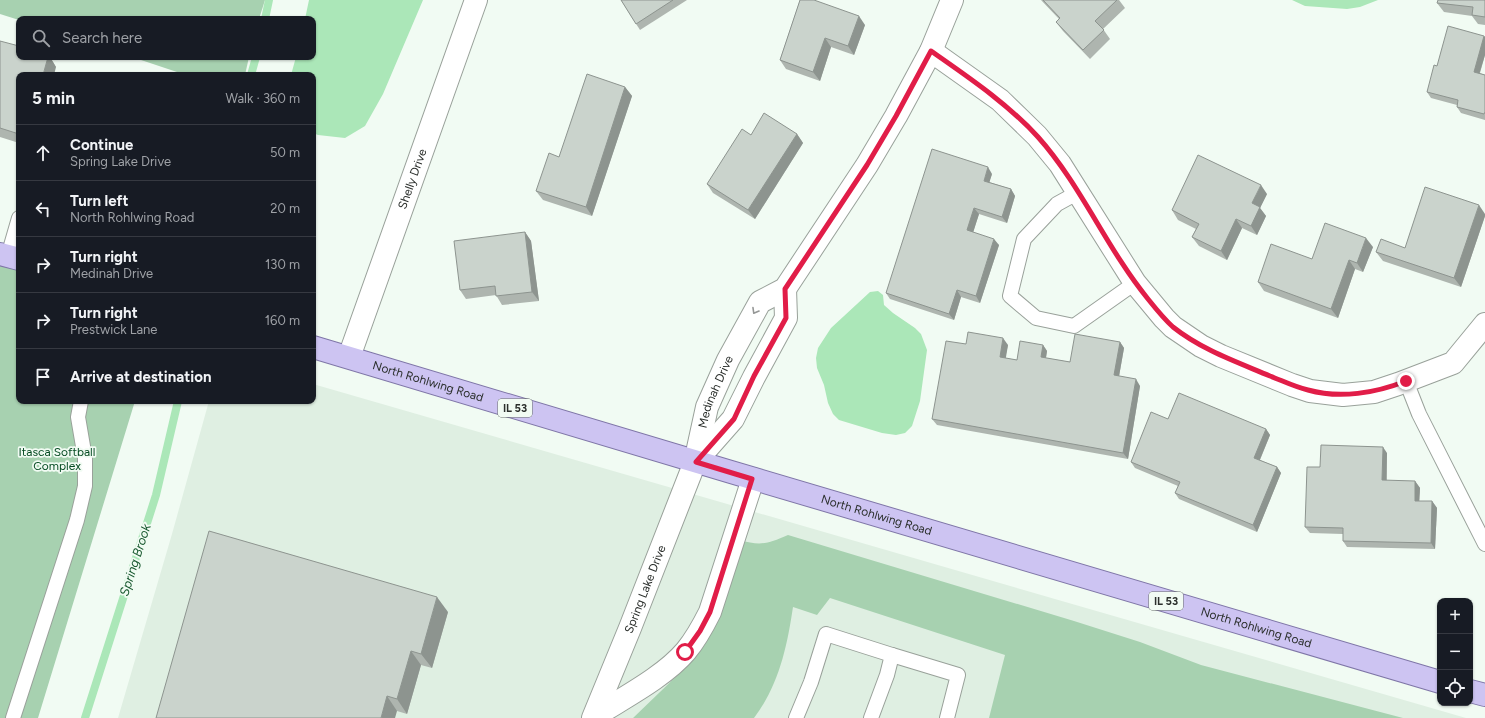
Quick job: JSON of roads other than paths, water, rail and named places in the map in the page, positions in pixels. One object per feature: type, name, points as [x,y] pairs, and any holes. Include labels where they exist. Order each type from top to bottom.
[{"type":"main road","name":"North Rohlwing Road","points":[[316,348],[752,479],[1437,681]]},
{"type":"main road","points":[[1473,692],[1485,696]]},
{"type":"street","name":"Shelly Drive","points":[[350,357],[476,0]]},
{"type":"street","name":"Medinah Drive","points":[[696,462],[707,407],[728,360],[760,302],[785,289],[867,165],[896,116],[931,51],[952,0]]},
{"type":"street","points":[[931,51],[1000,100],[1037,136],[1060,164],[1135,283],[1173,327],[1200,346],[1292,385],[1310,391],[1343,395],[1374,392],[1452,363],[1485,324]]},
{"type":"street","name":"Medinah Drive","points":[[696,462],[734,419],[754,376],[786,318],[785,289]]},
{"type":"street","name":"Spring Lake Drive","points":[[594,717],[696,462]]},
{"type":"street","name":"Spring Lake Drive","points":[[594,717],[652,680],[673,664],[685,652],[700,631],[710,612],[752,479]]},
{"type":"lane","points":[[1077,193],[1057,204],[1024,239],[1010,296],[1036,318],[1074,326],[1135,283]]},
{"type":"lane","points":[[9,256],[16,229]]},
{"type":"lane","points":[[1406,381],[1420,414],[1485,544]]},
{"type":"lane","points":[[13,718],[77,520],[85,486],[85,458],[78,417],[80,404]]},
{"type":"lane","points":[[796,718],[811,682],[826,634],[958,675],[947,718]]},
{"type":"lane","points":[[871,718],[887,675],[892,655]]},
{"type":"waterway","name":"Spring Brook","points":[[266,16],[269,0]]},
{"type":"waterway","name":"Spring Brook","points":[[252,72],[255,60]]},
{"type":"waterway","name":"Spring Brook","points":[[85,718],[156,495],[177,404]]},
{"type":"park label","name":"Itasca Softball Complex","points":[[57,459]]}]
